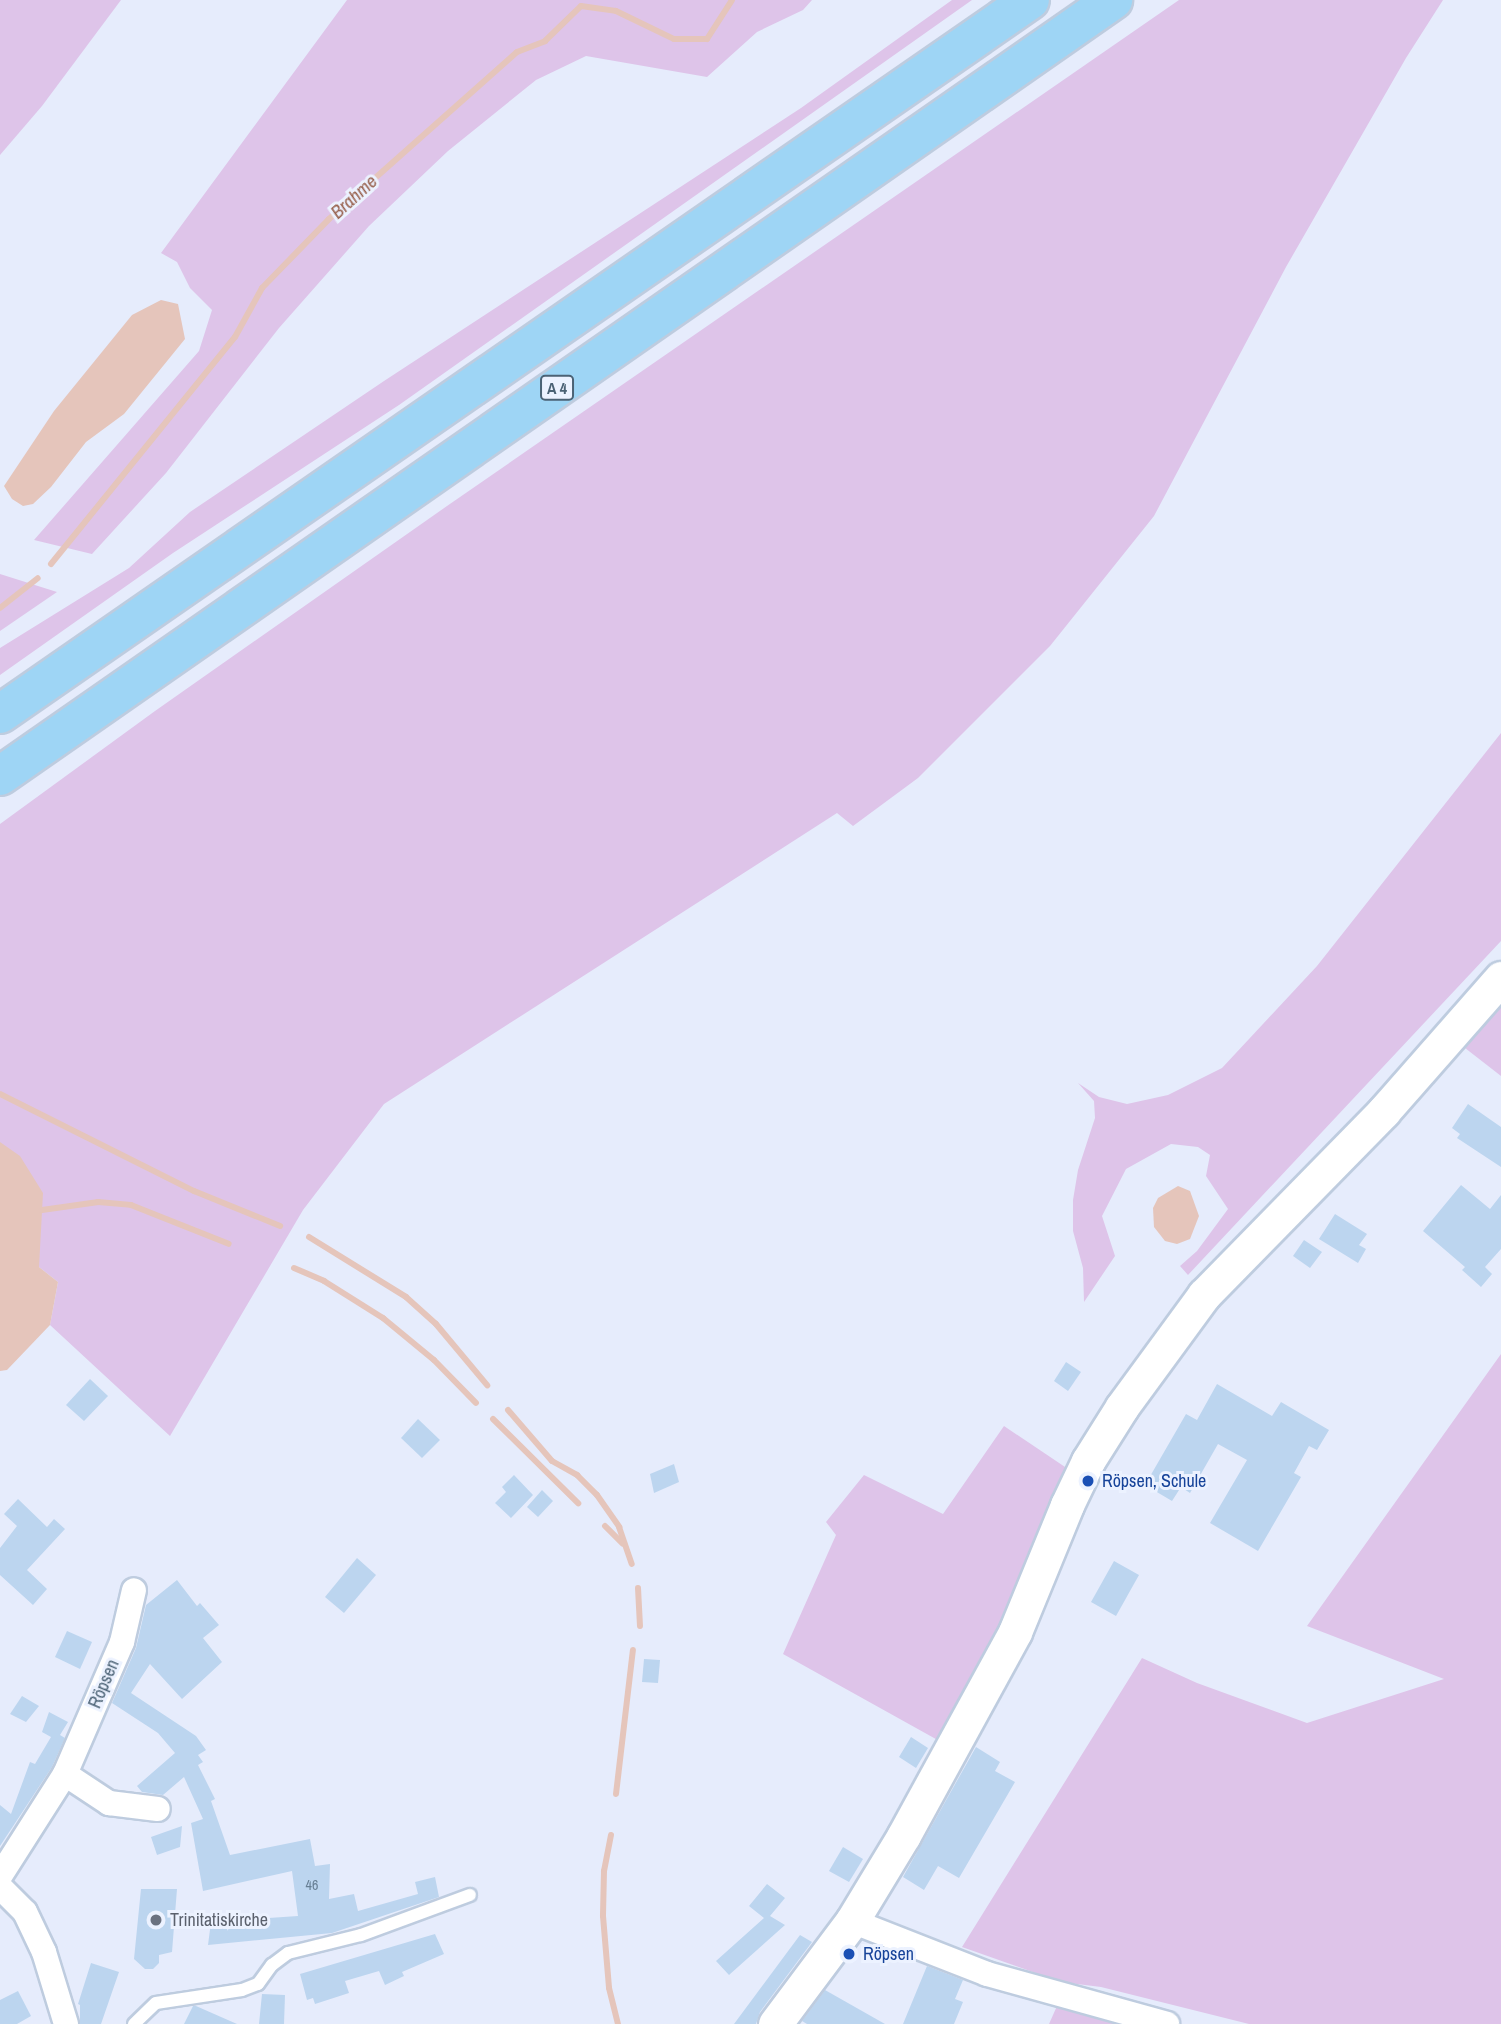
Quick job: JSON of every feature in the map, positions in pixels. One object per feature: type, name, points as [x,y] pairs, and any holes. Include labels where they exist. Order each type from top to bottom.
[{"type":"highway","points":[[0,715],[1030,0]]},
{"type":"highway","name":"A 4","points":[[0,776],[1113,0]]},
{"type":"street","points":[[775,2024],[852,1921],[904,1835],[1015,1632],[1067,1505],[1088,1461],[1122,1407],[1204,1295],[1384,1111],[1501,978]]},
{"type":"street","name":"Röpsen","points":[[0,1876],[65,1774],[122,1642],[134,1590]]},
{"type":"street","points":[[65,1774],[109,1802],[159,1809]]},
{"type":"street","points":[[0,1887],[25,1912],[44,1952],[66,2024]]},
{"type":"street","points":[[852,1921],[987,1974],[1167,2024]]},
{"type":"lane","points":[[134,2024],[156,2003],[242,1990],[258,1984],[272,1965],[288,1953],[361,1935],[470,1895]]},
{"type":"shaded area","points":[[0,0],[121,0],[42,106],[0,155]]},
{"type":"shaded area","points":[[347,0],[812,0],[803,10],[757,32],[707,77],[586,56],[536,80],[448,151],[369,226],[279,328],[166,473],[92,554],[34,540],[199,351],[212,310],[190,288],[177,262],[161,253]]},
{"type":"shaded area","points":[[952,0],[972,0],[399,405],[173,553],[0,675],[0,648],[129,568],[190,512],[384,381],[801,108]]},
{"type":"shaded area","points":[[1179,0],[1443,0],[1406,58],[1286,267],[1154,516],[1050,646],[918,778],[853,826],[837,813],[384,1104],[303,1210],[170,1436],[50,1325],[58,1282],[39,1267],[0,1143],[0,824],[155,711],[447,506]]},
{"type":"shaded area","points":[[161,300],[178,304],[185,339],[124,414],[86,442],[51,487],[33,504],[23,506],[12,499],[4,486],[54,411],[132,315]]},
{"type":"shaded area","points":[[0,574],[57,592],[0,631]]},
{"type":"shaded area","points":[[1501,733],[1501,941],[1188,1275],[1180,1266],[1197,1251],[1228,1209],[1206,1176],[1210,1155],[1198,1147],[1171,1144],[1126,1169],[1102,1216],[1115,1256],[1084,1302],[1083,1268],[1073,1231],[1073,1200],[1078,1170],[1095,1118],[1094,1101],[1078,1083],[1099,1097],[1127,1104],[1168,1095],[1222,1068],[1317,966]]},
{"type":"shaded area","points":[[1501,991],[1501,1076],[1456,1041]]},
{"type":"shaded area","points":[[0,1142],[20,1156],[43,1193],[39,1267],[58,1282],[50,1325],[7,1370],[0,1371]]},
{"type":"shaded area","points":[[1178,1186],[1190,1191],[1199,1216],[1190,1239],[1177,1244],[1165,1241],[1154,1227],[1153,1208],[1158,1198]]},
{"type":"shaded area","points":[[1501,1354],[1501,2024],[1249,2024],[1101,1987],[1061,1982],[962,1947],[1142,1658],[1197,1683],[1307,1723],[1444,1679],[1307,1626]]},
{"type":"shaded area","points":[[1004,1426],[1071,1471],[976,1680],[943,1743],[783,1654],[836,1535],[826,1522],[864,1475],[943,1514]]},
{"type":"shaded area","points":[[1057,2006],[1093,2017],[1122,2024],[1049,2024]]},
{"type":"building","points":[[1468,1104],[1501,1127],[1501,1167],[1457,1138],[1460,1134],[1452,1128]]},
{"type":"building","points":[[1461,1185],[1490,1209],[1501,1195],[1501,1249],[1485,1267],[1492,1274],[1481,1287],[1462,1270],[1465,1267],[1423,1231]]},
{"type":"building","points":[[1335,1214],[1367,1234],[1359,1245],[1366,1249],[1358,1263],[1319,1239]]},
{"type":"building","points":[[1304,1240],[1322,1252],[1310,1268],[1293,1256]]},
{"type":"building","points":[[1066,1362],[1081,1372],[1068,1391],[1054,1381]]},
{"type":"building","points":[[90,1379],[108,1396],[84,1421],[66,1405]]},
{"type":"building","points":[[1217,1384],[1272,1416],[1281,1402],[1329,1430],[1317,1450],[1309,1446],[1294,1473],[1301,1477],[1258,1551],[1210,1523],[1247,1460],[1218,1444],[1190,1493],[1181,1487],[1172,1501],[1145,1485],[1186,1414],[1197,1420]]},
{"type":"building","points":[[418,1419],[440,1440],[422,1458],[401,1438]]},
{"type":"building","points":[[674,1464],[679,1482],[654,1493],[650,1474]]},
{"type":"building","points":[[514,1475],[533,1495],[511,1518],[495,1503],[506,1492],[502,1487]]},
{"type":"building","points":[[542,1490],[553,1501],[538,1517],[527,1507]]},
{"type":"building","points":[[18,1499],[47,1527],[54,1519],[65,1529],[27,1570],[47,1589],[33,1605],[0,1575],[0,1548],[17,1526],[4,1514]]},
{"type":"building","points":[[357,1558],[376,1575],[344,1613],[325,1597]]},
{"type":"building","points":[[1114,1561],[1139,1575],[1116,1616],[1091,1602]]},
{"type":"building","points":[[177,1580],[197,1606],[200,1603],[219,1625],[203,1638],[222,1662],[182,1699],[150,1664],[131,1693],[196,1736],[206,1750],[198,1755],[203,1762],[198,1765],[215,1799],[211,1801],[230,1855],[310,1839],[315,1866],[330,1864],[329,1899],[354,1894],[358,1911],[418,1894],[415,1882],[435,1877],[439,1897],[332,1933],[208,1945],[211,1922],[298,1916],[292,1871],[203,1891],[191,1823],[203,1819],[184,1777],[163,1795],[142,1792],[137,1786],[175,1753],[158,1733],[112,1703],[136,1648],[146,1605]]},
{"type":"building","points":[[67,1631],[92,1642],[80,1669],[55,1657]]},
{"type":"building","points":[[644,1659],[660,1660],[658,1683],[642,1682]]},
{"type":"building","points":[[22,1696],[39,1706],[26,1722],[10,1714]]},
{"type":"building","points":[[49,1712],[68,1722],[60,1735],[65,1738],[52,1767],[0,1846],[0,1805],[11,1814],[30,1762],[35,1764],[51,1737],[42,1732]]},
{"type":"building","points":[[911,1737],[928,1748],[916,1768],[899,1757]]},
{"type":"building","points":[[976,1747],[1000,1762],[995,1771],[1015,1782],[959,1878],[938,1866],[924,1890],[903,1877]]},
{"type":"building","points":[[182,1826],[180,1847],[157,1855],[151,1837]]},
{"type":"building","points":[[843,1847],[863,1859],[849,1882],[829,1871]]},
{"type":"building","points":[[767,1884],[785,1898],[770,1916],[785,1925],[729,1975],[716,1961],[764,1918],[749,1906]]},
{"type":"building","name":"Trinitatiskirche","points":[[141,1889],[177,1889],[172,1952],[159,1955],[159,1963],[153,1969],[145,1969],[134,1959]]},
{"type":"building","points":[[435,1934],[444,1954],[402,1972],[404,1976],[385,1985],[379,1971],[345,1981],[349,1993],[315,2004],[313,1998],[307,2000],[300,1974]]},
{"type":"building","points":[[800,1935],[812,1942],[760,2012],[756,2024],[734,2024]]},
{"type":"building","points":[[91,1963],[119,1972],[101,2024],[80,2024],[78,2004]]},
{"type":"building","points":[[927,1966],[963,1980],[955,1999],[963,2002],[954,2024],[903,2024]]},
{"type":"building","points":[[825,1990],[885,2024],[807,2024],[802,2021]]},
{"type":"building","points":[[18,1991],[31,2016],[17,2024],[0,2024],[0,2000]]},
{"type":"building","points":[[262,1994],[285,1995],[284,2024],[259,2024]]},
{"type":"building","points":[[193,2006],[196,2006],[237,2024],[184,2024]]},
{"type":"waterway","name":"Brahme","points":[[51,564],[235,337],[262,288],[329,219],[517,52],[545,41],[581,6],[616,11],[674,39],[707,39],[732,0]]},
{"type":"waterway","name":"Brahme","points":[[0,608],[38,578]]},
{"type":"waterway","points":[[0,1094],[194,1191],[280,1226]]},
{"type":"waterway","points":[[42,1210],[98,1202],[131,1205],[229,1244]]},
{"type":"waterway","points":[[309,1237],[406,1297],[436,1324],[487,1385]]},
{"type":"waterway","points":[[294,1268],[324,1281],[383,1318],[434,1360],[476,1403]]},
{"type":"waterway","points":[[508,1410],[552,1461],[577,1475],[597,1495],[619,1527],[632,1564]]},
{"type":"waterway","points":[[493,1419],[578,1503]]},
{"type":"waterway","points":[[605,1526],[623,1544]]},
{"type":"waterway","points":[[638,1588],[640,1626]]},
{"type":"waterway","points":[[616,1794],[633,1650]]},
{"type":"waterway","points":[[611,1835],[604,1871],[603,1916],[609,1988],[618,2024]]},
{"type":"place","name":"Röpsen, Schule","points":[[1088,1481]]},
{"type":"place","name":"Trinitatiskirche","points":[[156,1920]]},
{"type":"place","name":"Röpsen","points":[[849,1954]]}]
